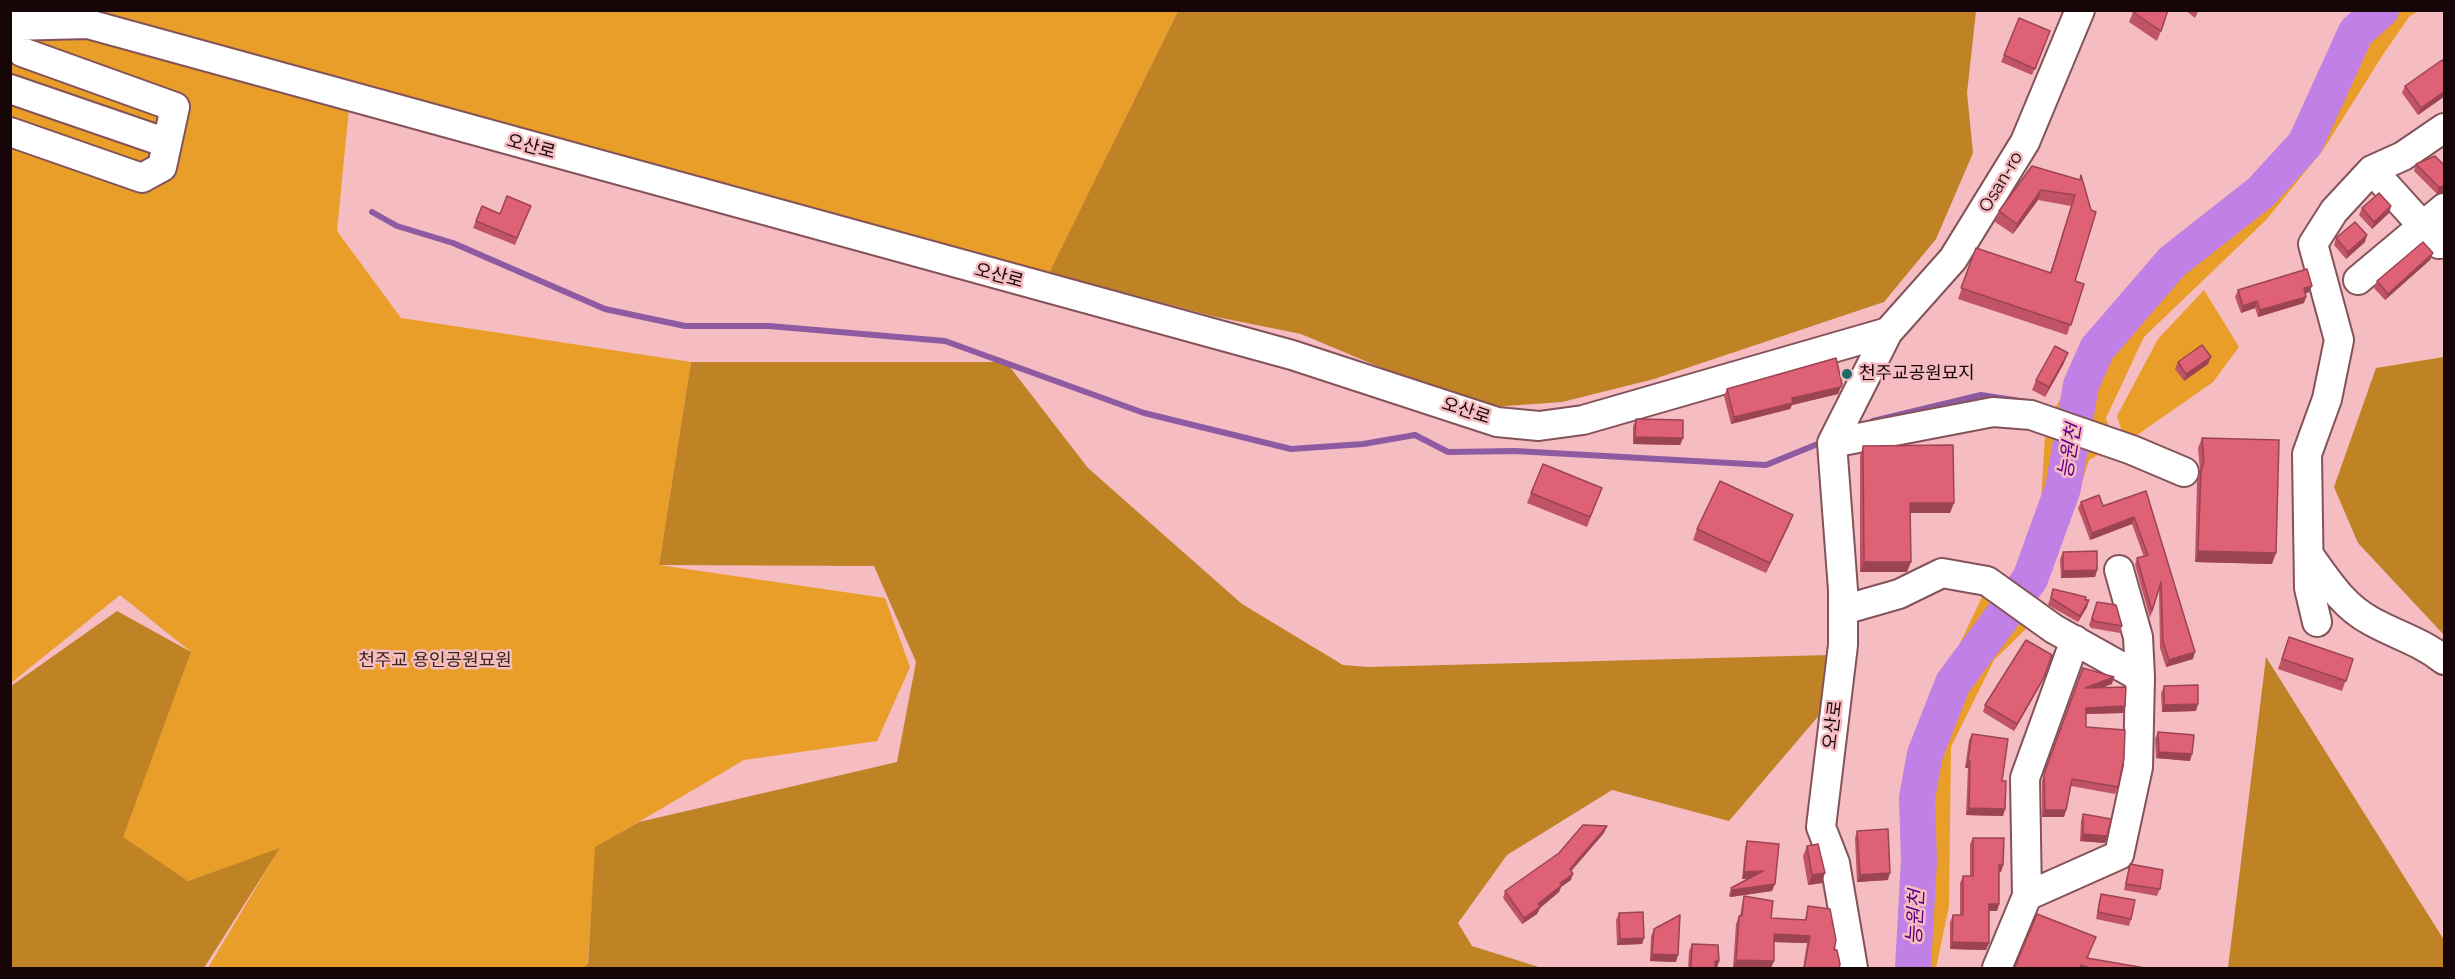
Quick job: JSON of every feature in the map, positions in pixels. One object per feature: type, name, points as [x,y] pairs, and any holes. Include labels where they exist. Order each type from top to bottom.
[{"type":"street","name":"Osan-ro","points":[[1888,332],[1953,259],[2025,142],[2080,10]]},
{"type":"street","name":"오산로","points":[[10,26],[88,24],[1292,355],[1497,422],[1539,426],[1583,420],[1888,332]]},
{"type":"street","points":[[10,40],[22,52],[175,107],[162,167],[142,178],[10,132]]},
{"type":"street","points":[[10,89],[167,143]]},
{"type":"street","points":[[2317,622],[2309,588],[2307,454],[2327,399],[2339,340],[2313,244],[2334,211],[2372,170],[2403,156],[2445,128]]},
{"type":"street","points":[[2372,170],[2431,235]]},
{"type":"street","points":[[2358,280],[2431,235],[2445,208]]},
{"type":"street","points":[[1836,435],[1888,332]]},
{"type":"street","points":[[1836,435],[1994,412],[2031,415],[2132,450],[2184,472]]},
{"type":"street","name":"오산로","points":[[1836,435],[1843,645],[1821,827],[1835,863],[1853,969]]},
{"type":"street","points":[[2309,555],[2341,599],[2370,621],[2426,645],[2445,660]]},
{"type":"street","points":[[2027,896],[2119,855],[2138,767],[2140,677],[2138,637],[2119,570]]},
{"type":"street","points":[[1843,610],[1899,594],[1942,573],[1987,581],[2065,634],[2140,677]]},
{"type":"street","points":[[1997,969],[2027,896],[2025,778],[2065,634]]},
{"type":"green space","name":"천주교 용인공원묘원","points":[[11,11],[1178,11],[1049,273],[1038,287],[350,98],[337,231],[401,318],[691,362],[659,565],[885,598],[910,667],[877,741],[744,760],[596,847],[587,968],[208,968],[279,849],[188,881],[122,837],[191,652],[120,595],[11,683]]},
{"type":"green space","points":[[2369,11],[2377,11],[2353,30],[2304,143],[2260,191],[2171,261],[2095,348],[2079,384],[2072,418],[2054,410],[2092,345],[2168,260],[2255,190],[2301,142],[2336,52],[2351,26]]},
{"type":"green space","points":[[2388,11],[2418,11],[2409,17],[2384,53],[2323,150],[2266,220],[2144,337],[2106,418],[2111,434],[2077,421],[2100,355],[2175,267],[2263,196],[2310,146],[2361,34]]},
{"type":"green space","points":[[2204,290],[2239,347],[2213,382],[2137,435],[2123,435],[2117,416],[2158,339]]},
{"type":"green space","points":[[2045,435],[2069,442],[2057,499],[2044,541],[2028,577],[2018,591],[2008,582],[2026,560],[2041,501]]},
{"type":"green space","points":[[2072,444],[2101,453],[2089,460],[2081,486],[2061,519],[2040,583],[2030,599],[2022,593],[2031,580],[2065,489]]},
{"type":"green space","points":[[1983,595],[2003,609],[1952,679],[1921,755],[1915,800],[1918,860],[1912,968],[1910,968],[1914,855],[1909,824],[1919,746],[1941,683]]},
{"type":"green space","points":[[2010,610],[2026,623],[2027,628],[1994,660],[1951,747],[1949,906],[1936,968],[1917,968],[1923,860],[1922,799],[1928,752],[1956,686]]},
{"type":"shaded area","points":[[1178,11],[1976,11],[1967,93],[1973,153],[1936,239],[1884,302],[1654,379],[1562,402],[1477,408],[1301,334],[1212,316],[1049,273]]},
{"type":"shaded area","points":[[2444,357],[2444,635],[2358,543],[2334,487],[2376,368]]},
{"type":"shaded area","points":[[691,362],[1006,362],[1088,468],[1242,604],[1343,665],[1368,667],[1830,655],[1821,713],[1729,821],[1612,790],[1507,855],[1458,923],[1472,946],[1542,968],[584,968],[588,963],[595,847],[639,822],[897,762],[916,662],[874,566],[659,565]]},
{"type":"shaded area","points":[[117,611],[191,652],[123,837],[188,881],[280,848],[204,968],[11,968],[11,686]]},
{"type":"shaded area","points":[[2266,657],[2444,940],[2444,968],[2228,968]]},
{"type":"building","points":[[2134,10],[2168,10],[2161,31],[2133,12]]},
{"type":"building","points":[[2019,18],[2050,31],[2035,69],[2004,55]]},
{"type":"building","points":[[2442,60],[2445,64],[2445,91],[2421,108],[2405,86]]},
{"type":"building","points":[[2435,156],[2445,166],[2445,186],[2439,187],[2416,164]]},
{"type":"building","points":[[2032,166],[2080,180],[2081,175],[2091,210],[2096,212],[2075,281],[2084,284],[2071,325],[1961,288],[1976,248],[2051,273],[2075,195],[2041,190],[2017,224],[1999,211]]},
{"type":"building","points":[[2379,193],[2391,206],[2374,222],[2362,208]]},
{"type":"building","points":[[507,196],[531,206],[517,238],[476,221],[482,206],[500,214]]},
{"type":"building","points":[[2355,222],[2367,235],[2348,252],[2336,238]]},
{"type":"building","points":[[2423,242],[2433,253],[2388,294],[2377,281]]},
{"type":"building","points":[[2307,269],[2312,286],[2304,288],[2306,297],[2260,310],[2257,301],[2243,306],[2238,290]]},
{"type":"building","points":[[2202,345],[2211,357],[2186,374],[2178,362]]},
{"type":"building","points":[[2055,346],[2068,353],[2049,387],[2036,380]]},
{"type":"building","points":[[1836,358],[1841,387],[1792,398],[1793,403],[1734,417],[1727,389]]},
{"type":"building","points":[[1636,419],[1683,420],[1683,438],[1635,437]]},
{"type":"building","points":[[2202,438],[2279,440],[2276,553],[2198,551],[2201,471],[2204,460]]},
{"type":"building","points":[[1953,445],[1954,503],[1910,503],[1911,562],[1864,562],[1863,446]]},
{"type":"building","points":[[1543,464],[1602,488],[1590,517],[1531,493]]},
{"type":"building","points":[[1720,481],[1793,515],[1770,563],[1697,529]]},
{"type":"building","points":[[2146,491],[2195,652],[2169,660],[2163,641],[2161,582],[2152,611],[2137,558],[2148,555],[2134,517],[2092,533],[2081,502],[2099,495],[2103,506]]},
{"type":"building","points":[[2097,551],[2097,570],[2063,571],[2063,552]]},
{"type":"building","points":[[2053,589],[2086,597],[2085,600],[2089,600],[2080,616],[2051,598]]},
{"type":"building","points":[[2097,602],[2116,605],[2122,626],[2094,621],[2092,618]]},
{"type":"building","points":[[2289,637],[2353,659],[2346,681],[2282,659]]},
{"type":"building","points":[[2026,640],[2052,655],[2044,677],[2017,724],[1985,705]]},
{"type":"building","points":[[2083,668],[2114,677],[2085,688],[2126,687],[2125,706],[2086,708],[2086,727],[2125,730],[2124,758],[2118,787],[2072,779],[2066,810],[2045,810],[2044,774]]},
{"type":"building","points":[[2198,685],[2198,704],[2164,705],[2164,686]]},
{"type":"building","points":[[2158,732],[2194,735],[2192,754],[2159,752]]},
{"type":"building","points":[[1972,734],[2008,739],[2002,781],[2006,781],[2005,809],[1969,808],[1970,761],[1968,761]]},
{"type":"building","points":[[2083,814],[2111,819],[2107,836],[2083,834]]},
{"type":"building","points":[[1583,825],[1607,826],[1570,869],[1573,874],[1538,904],[1540,907],[1524,918],[1505,891],[1559,853]]},
{"type":"building","points":[[1888,829],[1890,873],[1860,875],[1857,831]]},
{"type":"building","points":[[1973,838],[2004,838],[2003,865],[1999,865],[1999,904],[1989,904],[1989,943],[1952,942],[1953,915],[1963,915],[1963,876],[1973,876]]},
{"type":"building","points":[[1747,841],[1779,844],[1775,884],[1732,890],[1731,888],[1763,871],[1744,872]]},
{"type":"building","points":[[1818,844],[1825,873],[1812,875],[1807,846]]},
{"type":"building","points":[[2130,864],[2163,870],[2160,889],[2126,884]]},
{"type":"building","points":[[2101,894],[2135,900],[2131,919],[2098,912]]},
{"type":"building","points":[[1744,896],[1773,901],[1771,918],[1806,920],[1808,906],[1830,909],[1836,940],[1834,950],[1837,950],[1839,969],[1804,969],[1810,936],[1774,934],[1774,961],[1736,960],[1739,916],[1742,916]]},
{"type":"building","points":[[1643,912],[1644,938],[1620,939],[1619,913]]},
{"type":"building","points":[[2037,914],[2096,937],[2087,958],[2145,969],[2091,969],[2081,965],[2080,969],[2014,969]]},
{"type":"building","points":[[1680,915],[1678,955],[1652,954],[1654,929]]},
{"type":"building","points":[[1692,944],[1718,945],[1719,961],[1715,961],[1715,969],[1691,969]]},
{"type":"waterway","name":"능원천","points":[[1913,968],[1919,860],[1917,798],[1925,754],[1953,683],[2030,579],[2063,488],[2081,385],[2097,349],[2172,262],[2261,192],[2305,144],[2356,32],[2381,10]]},
{"type":"waterway","points":[[372,212],[397,226],[453,243],[605,309],[685,326],[769,326],[945,341],[1144,413],[1291,449],[1363,444],[1415,435],[1448,452],[1515,451],[1766,465],[1825,441]]},
{"type":"waterway","points":[[1873,421],[1981,395],[2027,402]]},
{"type":"place","name":"천주교공원묘지","points":[[1847,374]]}]
